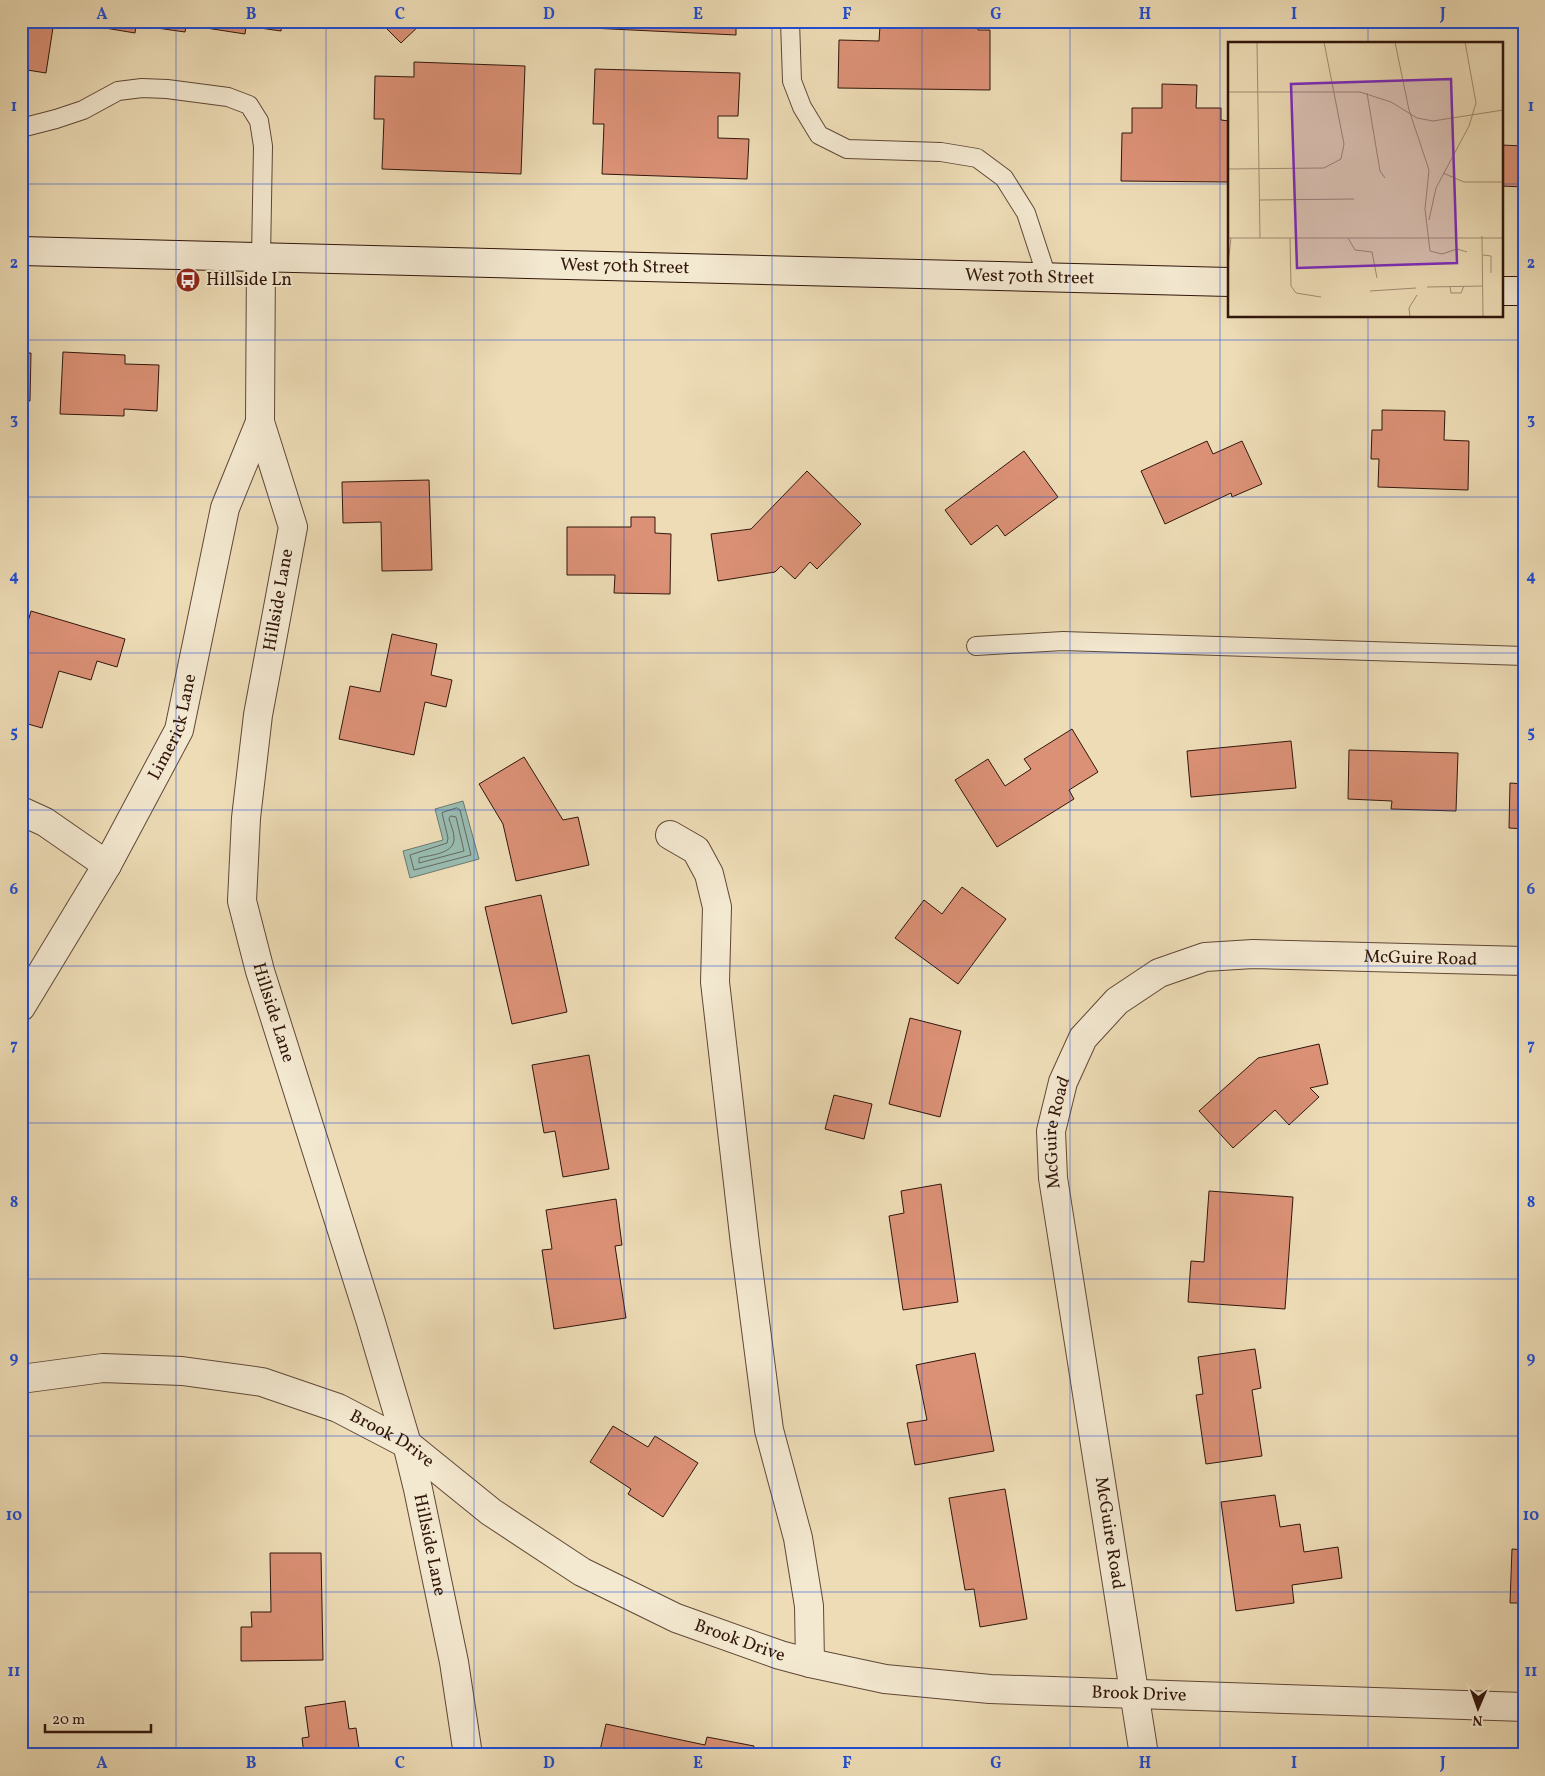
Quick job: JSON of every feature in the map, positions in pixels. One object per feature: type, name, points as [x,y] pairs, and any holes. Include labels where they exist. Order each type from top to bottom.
[{"type":"street","name":"West 70th Street","points":[[21,251],[1228,282]]},
{"type":"street","name":"Hillside Lane","points":[[261,257],[260,422],[293,527],[258,715],[246,818],[242,901],[260,971],[367,1310],[407,1444],[454,1662],[468,1755]]},
{"type":"street","points":[[1502,290],[1524,291]]},
{"type":"street","name":"Limerick Lane","points":[[21,1007],[107,865],[179,730],[225,508],[260,422]]},
{"type":"street","points":[[21,811],[45,822],[107,865]]},
{"type":"street","points":[[670,835],[696,850],[709,874],[717,907],[715,982],[745,1244],[769,1430],[798,1538],[809,1606],[810,1663]]},
{"type":"street","name":"McGuire Road","points":[[1144,1755],[1053,1178],[1051,1131],[1063,1082],[1083,1038],[1117,1001],[1159,973],[1205,957],[1253,954],[1524,961]]},
{"type":"street","name":"Brook Drive","points":[[21,1379],[103,1368],[182,1371],[262,1382],[338,1408],[407,1444],[491,1512],[582,1572],[676,1618],[780,1655],[810,1663],[885,1679],[990,1689],[1524,1707]]},
{"type":"lane","points":[[790,21],[792,81],[802,108],[819,135],[847,149],[940,152],[977,158],[1004,178],[1026,213],[1047,277]]},
{"type":"lane","points":[[21,128],[83,110],[118,91],[142,88],[167,89],[228,97],[249,105],[259,121],[263,146],[261,257]]},
{"type":"lane","points":[[976,646],[1064,642],[1524,656]]},
{"type":"water","points":[[463,801],[479,859],[410,878],[403,851],[443,840],[435,809]]},
{"type":"building","points":[[21,21],[54,21],[46,73],[21,69]]},
{"type":"building","points":[[88,21],[187,21],[185,32],[136,25],[135,33],[87,25]]},
{"type":"building","points":[[207,21],[282,21],[281,31],[246,26],[245,34],[206,28]]},
{"type":"building","points":[[379,21],[424,21],[401,43]]},
{"type":"building","points":[[590,21],[736,21],[736,35],[590,28]]},
{"type":"building","points":[[828,21],[978,21],[978,30],[990,30],[990,90],[838,88],[839,40],[879,41],[880,26],[828,25]]},
{"type":"building","points":[[414,62],[525,66],[521,174],[382,169],[384,119],[374,119],[375,76],[414,77]]},
{"type":"building","points":[[595,69],[740,73],[738,116],[718,116],[718,138],[749,139],[747,179],[602,174],[604,124],[593,124]]},
{"type":"building","points":[[1162,84],[1197,85],[1196,108],[1221,108],[1221,120],[1228,121],[1228,182],[1121,181],[1122,133],[1132,133],[1132,108],[1162,108]]},
{"type":"building","points":[[1502,145],[1524,146],[1524,187],[1502,186]]},
{"type":"building","points":[[63,352],[125,355],[125,364],[159,365],[157,411],[124,409],[124,416],[60,414]]},
{"type":"building","points":[[21,353],[31,353],[30,401],[22,401],[21,422]]},
{"type":"building","points":[[1382,410],[1445,411],[1444,440],[1469,441],[1468,490],[1378,487],[1379,459],[1371,459],[1372,430],[1382,430]]},
{"type":"building","points":[[1207,441],[1213,454],[1242,441],[1262,484],[1232,497],[1231,493],[1165,524],[1141,471]]},
{"type":"building","points":[[1024,451],[1058,497],[1005,536],[997,525],[971,545],[945,510]]},
{"type":"building","points":[[807,471],[861,524],[817,569],[810,562],[795,579],[781,566],[775,572],[718,581],[711,534],[751,529]]},
{"type":"building","points":[[429,480],[432,570],[382,571],[381,522],[343,523],[342,482]]},
{"type":"building","points":[[631,517],[655,517],[655,533],[671,534],[670,594],[614,593],[615,575],[567,575],[567,527],[631,527]]},
{"type":"building","points":[[31,611],[125,639],[117,667],[97,661],[91,680],[59,671],[42,728],[21,722],[21,646]]},
{"type":"building","points":[[392,634],[437,644],[431,675],[452,680],[446,707],[425,702],[414,755],[339,739],[350,686],[380,692]]},
{"type":"building","points":[[1072,729],[1098,772],[1069,790],[1074,799],[997,847],[955,780],[988,759],[1005,786],[1031,769],[1024,759]]},
{"type":"building","points":[[1291,741],[1296,788],[1191,797],[1187,751]]},
{"type":"building","points":[[1349,750],[1458,753],[1456,811],[1391,809],[1392,801],[1348,799]]},
{"type":"building","points":[[524,757],[563,820],[578,817],[589,865],[516,881],[503,824],[479,784]]},
{"type":"building","points":[[1510,783],[1524,784],[1524,829],[1509,828]]},
{"type":"building","points":[[962,887],[1006,919],[958,984],[895,938],[924,900],[942,914]]},
{"type":"building","points":[[541,895],[567,1012],[512,1024],[485,907]]},
{"type":"building","points":[[910,1018],[961,1031],[940,1117],[889,1104]]},
{"type":"building","points":[[1319,1044],[1328,1084],[1310,1088],[1319,1097],[1289,1125],[1275,1110],[1233,1148],[1199,1111],[1258,1058]]},
{"type":"building","points":[[589,1055],[609,1169],[563,1177],[555,1131],[544,1133],[532,1065]]},
{"type":"building","points":[[834,1095],[872,1104],[864,1139],[825,1129]]},
{"type":"building","points":[[941,1184],[958,1302],[903,1310],[889,1216],[904,1213],[901,1191]]},
{"type":"building","points":[[1209,1191],[1293,1197],[1285,1309],[1188,1302],[1191,1261],[1204,1262]]},
{"type":"building","points":[[616,1199],[622,1245],[615,1246],[626,1318],[554,1329],[542,1250],[552,1249],[546,1210]]},
{"type":"building","points":[[1255,1349],[1261,1388],[1252,1390],[1262,1456],[1206,1464],[1196,1395],[1203,1394],[1198,1357]]},
{"type":"building","points":[[975,1353],[994,1451],[915,1465],[907,1423],[927,1420],[916,1365]]},
{"type":"building","points":[[613,1426],[648,1447],[655,1436],[698,1463],[663,1517],[628,1494],[631,1489],[590,1462]]},
{"type":"building","points":[[1005,1489],[1027,1619],[980,1627],[974,1589],[965,1590],[949,1498]]},
{"type":"building","points":[[1275,1495],[1280,1527],[1300,1524],[1304,1552],[1338,1547],[1342,1578],[1292,1585],[1294,1603],[1236,1611],[1221,1502]]},
{"type":"building","points":[[1512,1549],[1524,1550],[1524,1603],[1510,1603]]},
{"type":"building","points":[[270,1553],[321,1553],[323,1660],[241,1661],[241,1627],[252,1627],[251,1612],[271,1612]]},
{"type":"building","points":[[345,1701],[349,1729],[356,1728],[360,1755],[304,1755],[302,1738],[309,1737],[305,1707]]},
{"type":"building","points":[[606,1724],[705,1745],[707,1737],[754,1746],[753,1755],[599,1755]]},
{"type":"place","name":"Hillside Ln","points":[[188,280]]}]
